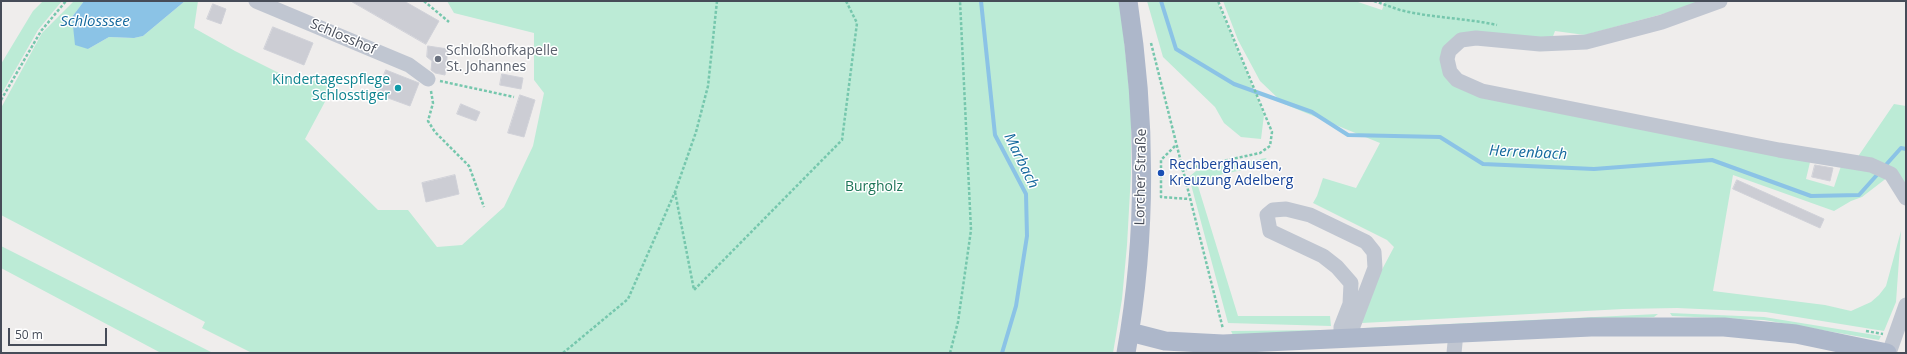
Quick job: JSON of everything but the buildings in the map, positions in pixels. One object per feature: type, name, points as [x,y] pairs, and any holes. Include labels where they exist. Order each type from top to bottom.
[{"type":"main road","name":"Lorcher Straße","points":[[1126,353],[1139,262],[1142,172],[1141,115],[1137,68],[1128,1]]},
{"type":"main road","points":[[1130,332],[1165,341],[1223,342],[1590,327],[1724,327],[1796,334],[1888,353]]},
{"type":"street","name":"Schlosshof","points":[[256,1],[409,65],[428,79]]},
{"type":"street","points":[[1720,1],[1655,24],[1586,42],[1540,44],[1476,38],[1462,40],[1450,51],[1447,59],[1447,66],[1457,80],[1482,91],[1772,148],[1871,165],[1891,174],[1906,198]]},
{"type":"street","points":[[1286,209],[1310,215],[1366,242],[1374,252],[1375,268],[1347,338],[1341,327],[1350,304],[1351,282],[1337,267],[1323,256],[1270,231],[1267,215],[1272,210],[1286,209]]},
{"type":"street","points":[[1888,353],[1906,305]]},
{"type":"street","points":[[1454,353],[1456,333]]},
{"type":"path","points":[[1,100],[41,31],[66,1]]},
{"type":"path","points":[[424,1],[449,22]]},
{"type":"path","points":[[563,353],[628,299],[675,192],[696,132],[708,86],[717,1]]},
{"type":"path","points":[[675,192],[694,290],[842,140],[857,23],[846,1]]},
{"type":"path","points":[[950,353],[958,322],[971,230],[960,1]]},
{"type":"path","points":[[1181,170],[1260,153],[1270,146],[1272,132],[1218,1]]},
{"type":"path","points":[[1374,1],[1400,10],[1476,20],[1504,26]]},
{"type":"path","points":[[1151,42],[1223,342]]},
{"type":"path","points":[[428,79],[514,97]]},
{"type":"path","points":[[428,79],[431,86],[432,103],[428,121],[435,132],[468,166],[484,207]]},
{"type":"path","points":[[1176,146],[1161,160],[1161,197],[1189,199]]},
{"type":"green space","points":[[43,1],[62,1],[38,30],[1,95],[1,64],[33,11]]},
{"type":"green space","name":"Burgholz","points":[[74,1],[84,1],[72,17],[74,31],[88,49],[109,37],[134,38],[143,36],[185,1],[198,1],[194,28],[235,51],[289,78],[335,83],[305,139],[378,210],[408,210],[437,247],[462,245],[504,207],[533,146],[544,93],[534,80],[534,33],[454,13],[447,1],[1120,1],[1131,107],[1131,174],[1122,299],[1113,353],[247,353],[250,352],[202,328],[205,322],[1,215],[1,108],[42,33]]},
{"type":"green space","points":[[1147,1],[1217,1],[1264,115],[1261,139],[1241,137],[1224,123],[1215,107],[1163,57]]},
{"type":"green space","points":[[1223,1],[1355,1],[1382,10],[1385,2],[1383,1],[1705,1],[1696,5],[1585,35],[1555,31],[1552,39],[1453,42],[1455,82],[1811,158],[1806,179],[1834,187],[1842,163],[1888,177],[1862,197],[1851,201],[1834,211],[1733,175],[1713,291],[1825,305],[1851,311],[1871,302],[1886,286],[1901,231],[1896,302],[1884,331],[1766,312],[1677,308],[1623,309],[1362,323],[1368,296],[1394,247],[1387,240],[1313,203],[1323,178],[1356,188],[1380,143],[1284,104],[1260,81],[1238,40]]},
{"type":"green space","points":[[1894,104],[1906,106],[1906,189],[1857,158]]},
{"type":"green space","points":[[1266,158],[1269,164],[1215,176],[1198,186],[1238,316],[1330,316],[1331,326],[1228,323],[1189,177],[1196,171]]},
{"type":"green space","points":[[1,246],[213,353],[161,353],[1,268]]},
{"type":"green space","points":[[1670,313],[1764,317],[1881,336],[1879,340],[1764,320],[1672,316]]},
{"type":"green space","points":[[1658,314],[1654,317],[1372,330],[1365,328]]},
{"type":"green space","points":[[1328,330],[1319,333],[1233,335],[1231,331]]},
{"type":"water","name":"Schlosssee","points":[[84,1],[185,1],[143,36],[134,38],[109,37],[88,49],[75,45],[72,17]]},
{"type":"waterway","name":"Marbach","points":[[981,1],[995,135],[1026,194],[1027,236],[1016,306],[1002,353]]},
{"type":"waterway","name":"Herrenbach","points":[[1161,1],[1176,49],[1234,84],[1312,112],[1348,135],[1440,137],[1483,164],[1594,169],[1712,160],[1811,196],[1859,195],[1901,148],[1906,149]]},
{"type":"place","name":"Schloßhofkapelle St. Johannes","points":[[438,59]]},
{"type":"place","name":"Kindertagespflege Schlosstiger","points":[[398,88]]},
{"type":"place","name":"Rechberghausen, Kreuzung Adelberg","points":[[1161,173]]}]
